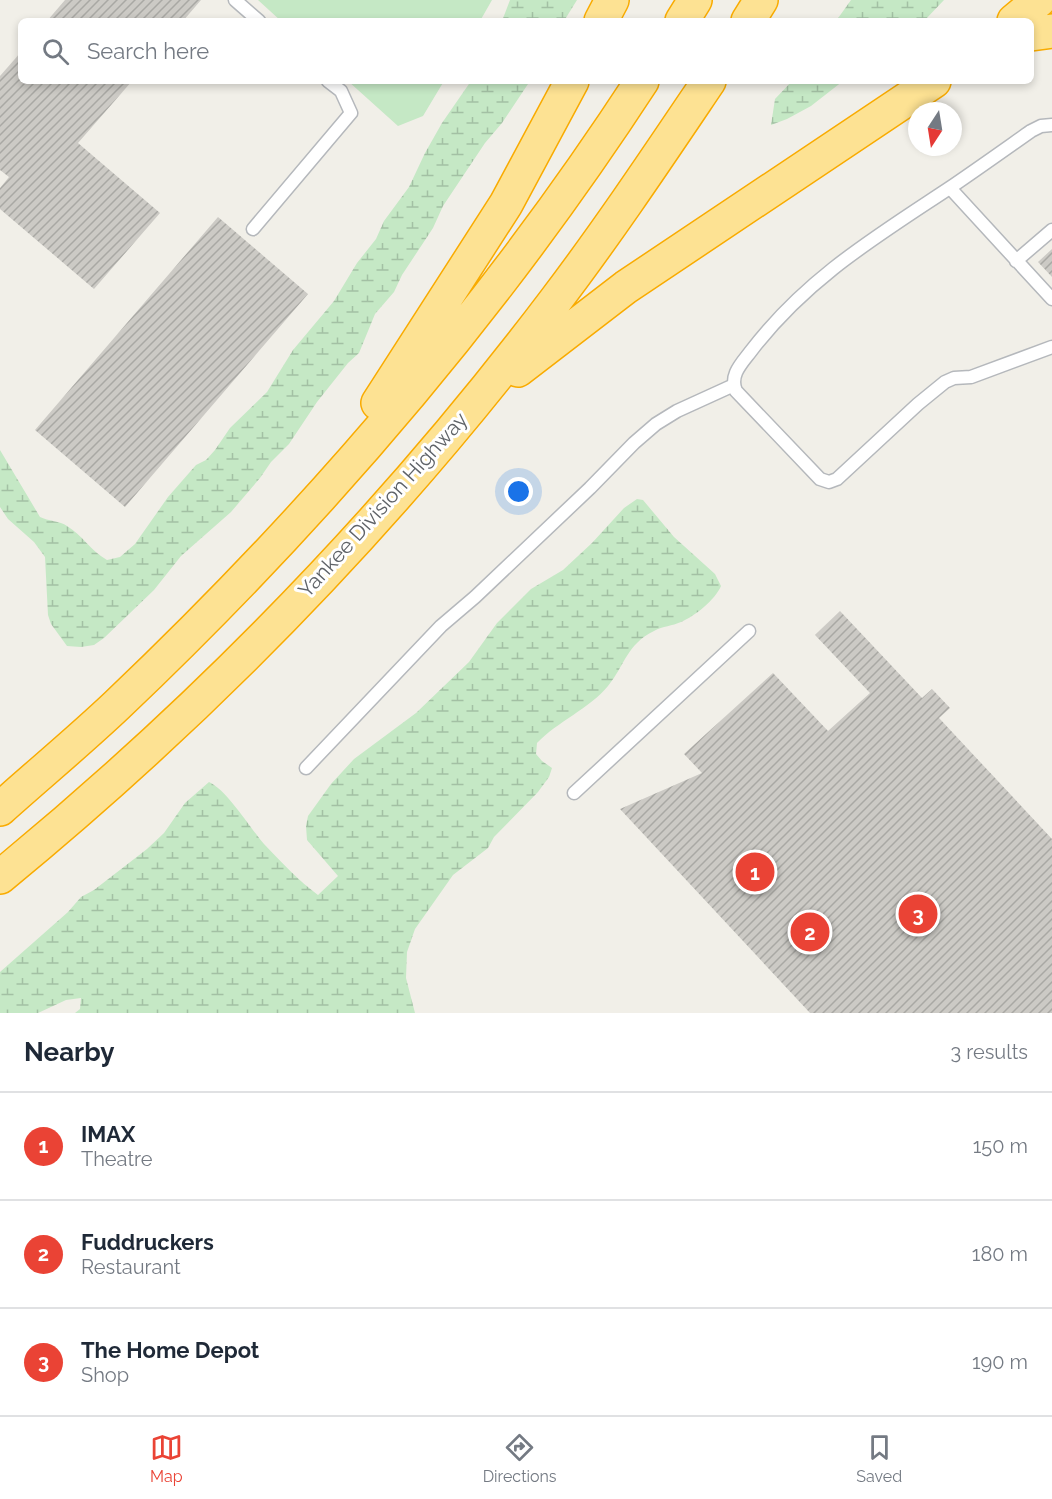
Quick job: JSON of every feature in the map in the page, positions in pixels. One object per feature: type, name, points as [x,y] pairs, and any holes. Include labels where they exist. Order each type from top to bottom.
[{"type":"highway","points":[[603,18],[612,0]]},
{"type":"highway","points":[[683,18],[695,0]]},
{"type":"highway","points":[[750,18],[761,0]]},
{"type":"highway","points":[[1018,18],[1039,0]]},
{"type":"highway","points":[[1034,34],[1052,31]]},
{"type":"highway","points":[[319,497],[506,204],[570,84]]},
{"type":"highway","points":[[0,808],[116,706],[217,606],[385,423],[472,316],[540,227],[640,84]]},
{"type":"highway","name":"Yankee Division Highway","points":[[0,877],[49,837],[159,737],[283,617],[395,497],[468,411],[555,302],[707,84]]},
{"type":"highway","points":[[468,411],[549,344],[626,287],[930,84]]},
{"type":"lane","points":[[235,0],[256,18]]},
{"type":"lane","points":[[253,229],[351,113],[340,92],[331,84]]},
{"type":"lane","points":[[1052,125],[1041,126],[1031,131],[875,237],[810,286],[768,328],[736,372],[734,385],[820,479],[829,482],[837,479],[945,382],[954,378],[971,377],[1052,347]]},
{"type":"lane","points":[[950,188],[1052,299]]},
{"type":"lane","points":[[1016,261],[1052,230]]},
{"type":"lane","points":[[306,768],[441,626],[476,597],[590,489],[634,443],[676,411],[734,385]]},
{"type":"lane","points":[[574,793],[749,631]]},
{"type":"green space","points":[[258,0],[492,0],[482,18],[278,18]]},
{"type":"green space","points":[[510,0],[577,0],[566,18],[503,18]]},
{"type":"green space","points":[[851,0],[944,0],[927,18],[838,18]]},
{"type":"green space","points":[[351,84],[442,84],[423,116],[398,126]]},
{"type":"green space","points":[[469,84],[528,84],[443,206],[433,228],[402,275],[394,292],[375,314],[359,353],[348,363],[317,402],[289,444],[271,462],[231,512],[181,556],[154,590],[104,638],[94,645],[67,646],[51,624],[48,615],[45,557],[34,542],[8,519],[0,507],[0,450],[40,517],[67,526],[107,560],[120,557],[135,544],[168,497],[196,465],[206,460],[230,428],[267,392],[293,350],[334,301],[357,263],[376,239],[384,221],[409,187],[442,123]]},
{"type":"green space","points":[[789,84],[839,84],[811,106],[771,125],[775,99]]},
{"type":"green space","points":[[637,499],[643,500],[674,537],[715,574],[721,586],[709,602],[692,616],[645,636],[632,649],[601,694],[537,743],[536,754],[552,768],[549,777],[538,792],[494,837],[488,848],[453,875],[415,929],[407,952],[406,978],[415,1013],[75,1013],[80,1009],[81,998],[66,1000],[38,1013],[0,1013],[0,972],[68,912],[81,897],[94,890],[147,849],[164,833],[185,803],[209,782],[231,801],[277,858],[318,895],[338,876],[307,840],[306,826],[308,816],[331,784],[354,759],[416,713],[469,662],[497,623],[531,589],[563,570],[624,508]]},
{"type":"building","points":[[65,0],[201,0],[186,18],[50,18]]},
{"type":"building","points":[[18,55],[18,84],[129,84],[78,143],[160,213],[94,289],[0,209],[0,188],[9,177],[0,170],[0,76]]},
{"type":"building","points":[[218,217],[308,294],[125,507],[35,430]]},
{"type":"building","points":[[1052,249],[1052,277],[1038,262]]},
{"type":"building","points":[[840,611],[922,698],[932,689],[950,708],[939,718],[1052,839],[1052,1013],[810,1013],[620,809],[702,773],[684,754],[773,673],[828,731],[870,693],[815,635]]},
{"type":"place","name":"IMAX","points":[[755,872]]},
{"type":"place","name":"The Home Depot","points":[[918,914]]},
{"type":"place","name":"Fuddruckers","points":[[810,932]]}]
